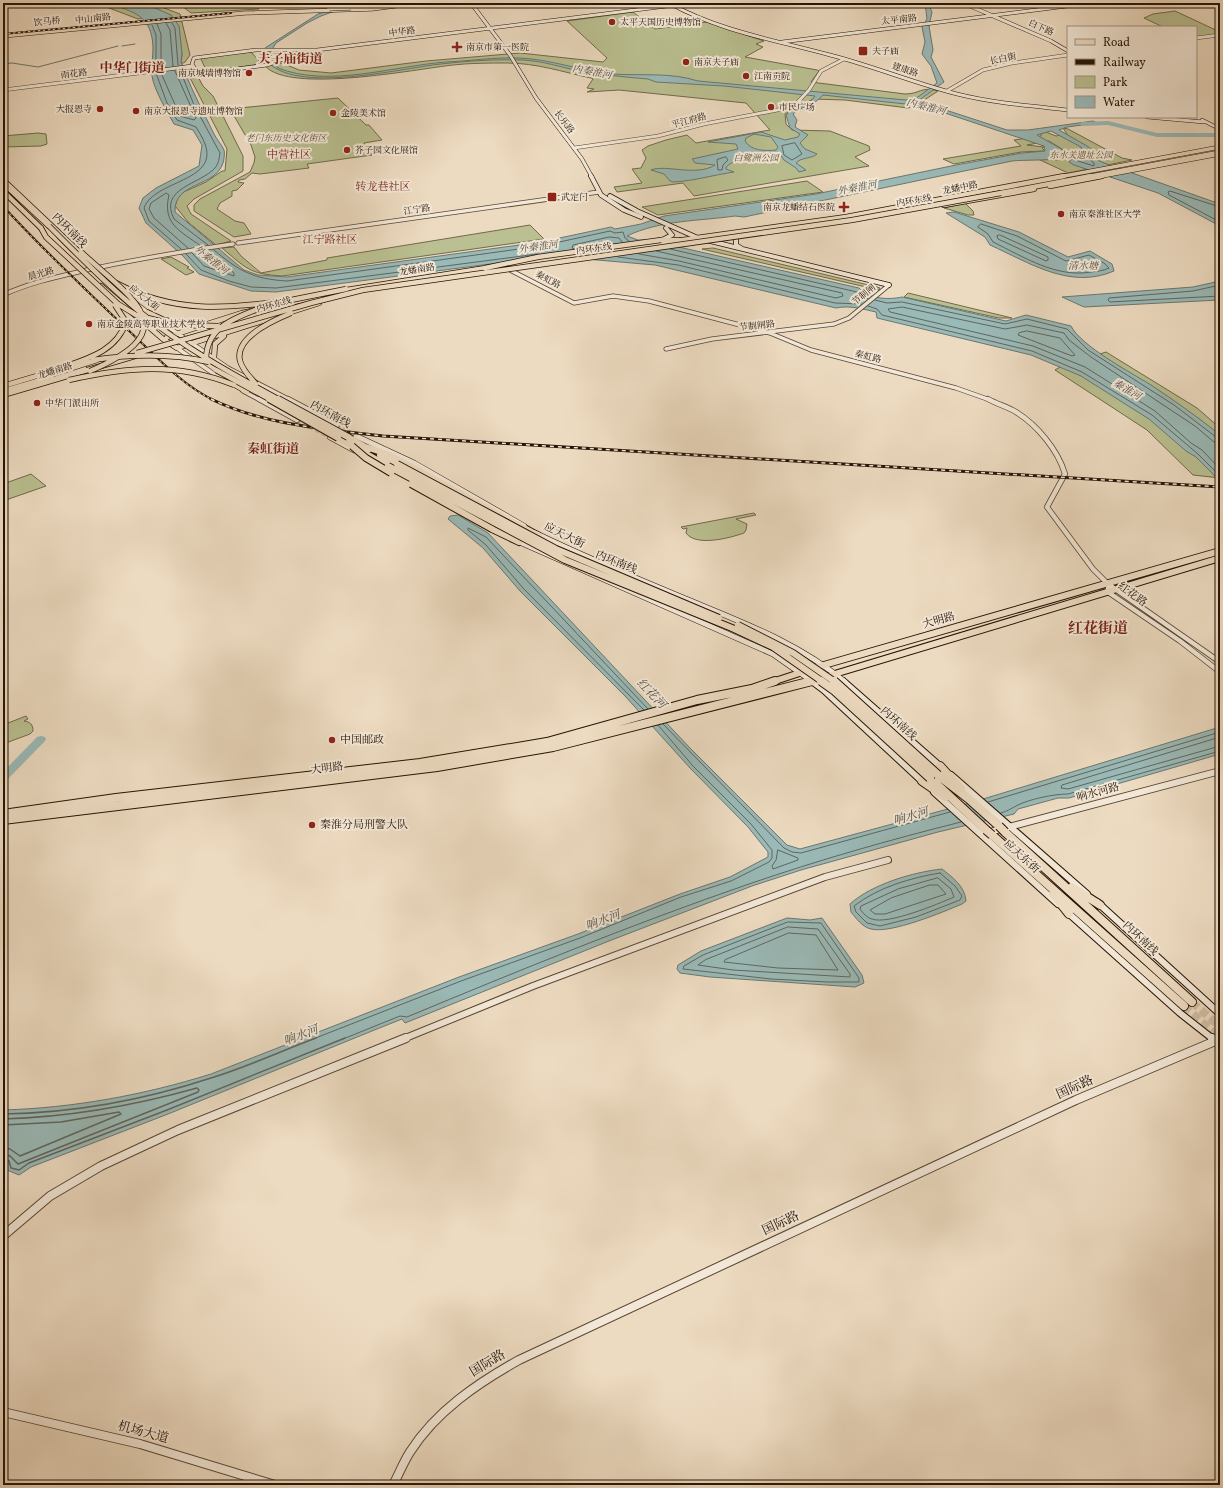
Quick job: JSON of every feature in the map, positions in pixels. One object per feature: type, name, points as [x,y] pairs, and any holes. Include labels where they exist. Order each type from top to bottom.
[{"type":"main road","points":[[350,9],[406,3]]},
{"type":"main road","points":[[329,10],[418,3]]},
{"type":"main road","points":[[470,3],[490,29]]},
{"type":"main road","name":"中华路","points":[[317,50],[263,50],[195,57],[192,59],[192,66],[198,73],[202,73],[267,65],[293,55],[317,50],[668,5],[673,6],[695,3]]},
{"type":"main road","name":"白下路","points":[[963,3],[1067,50]]},
{"type":"main road","name":"太平南路","points":[[779,42],[1091,3]]},
{"type":"main road","name":"建康路","points":[[673,6],[718,25],[844,59],[942,90],[989,100],[1067,110]]},
{"type":"main road","name":"中山南路","points":[[3,35],[155,22],[196,14],[283,10],[329,10]]},
{"type":"main road","name":"中山南路","points":[[183,17],[251,12],[329,10]]},
{"type":"main road","points":[[119,24],[183,17]]},
{"type":"main road","name":"饮马桥","points":[[3,35],[163,18]]},
{"type":"main road","points":[[3,35],[155,22]]},
{"type":"main road","name":"长乐路","points":[[490,29],[511,57],[536,98],[574,148],[599,192],[637,211],[698,238]]},
{"type":"main road","points":[[289,51],[293,55]]},
{"type":"main road","points":[[147,72],[192,66]]},
{"type":"main road","points":[[1158,118],[1204,122]]},
{"type":"main road","points":[[1197,118],[1220,129]]},
{"type":"main road","points":[[1098,173],[1219,150]]},
{"type":"main road","name":"龙蟠中路","points":[[679,240],[846,217],[1073,175],[1123,169],[1219,150]]},
{"type":"main road","name":"龙蟠中路","points":[[682,246],[851,222],[1083,180],[1098,173],[1110,175],[1123,169]]},
{"type":"main road","name":"内环东线","points":[[3,391],[332,295],[460,273],[851,219],[1098,173]]},
{"type":"main road","points":[[1054,182],[1073,175]]},
{"type":"main road","name":"应天大街","points":[[3,180],[95,268],[127,296]]},
{"type":"main road","points":[[1054,182],[1083,180]]},
{"type":"main road","name":"内环南线","points":[[3,183],[109,285],[155,324],[215,364],[537,540],[579,560],[754,632],[793,653],[847,692],[938,775],[969,799],[1192,1002]]},
{"type":"main road","name":"内环南线","points":[[3,191],[99,282],[156,330],[220,372],[352,446],[531,543],[565,560],[732,628],[773,647],[790,658],[835,691],[959,805],[985,832],[1086,917],[1184,1006]]},
{"type":"main road","name":"内环东线","points":[[169,342],[343,294],[483,272],[852,220],[1000,192]]},
{"type":"main road","name":"应天大街","points":[[3,194],[84,270],[163,338],[177,348]]},
{"type":"main road","name":"长乐路","points":[[608,197],[629,212],[647,218],[690,239],[704,243]]},
{"type":"main road","points":[[48,226],[61,234],[138,304],[144,312],[146,320],[143,335],[137,344],[115,359],[70,380]]},
{"type":"main road","points":[[41,228],[46,237],[108,295],[136,315],[176,325],[210,326],[261,321],[316,304]]},
{"type":"main road","points":[[661,240],[672,235],[666,228]]},
{"type":"main road","points":[[698,238],[867,280]]},
{"type":"main road","points":[[736,238],[736,245],[743,249]]},
{"type":"main road","points":[[460,273],[538,257],[661,240],[679,240]]},
{"type":"main road","name":"龙蟠南路","points":[[163,338],[208,323],[269,307],[366,286],[679,240]]},
{"type":"main road","points":[[704,243],[889,285]]},
{"type":"main road","points":[[169,342],[372,291],[464,278],[483,272],[600,260],[682,246]]},
{"type":"main road","name":"龙蟠南路","points":[[177,348],[226,334],[316,304],[360,292],[682,246]]},
{"type":"main road","points":[[506,265],[510,270]]},
{"type":"main road","points":[[338,438],[317,430],[247,392],[218,374],[210,367],[206,360],[205,352],[207,342],[219,328],[235,318],[258,309],[368,285],[433,277]]},
{"type":"main road","points":[[112,280],[143,296],[183,305],[229,306],[293,301]]},
{"type":"main road","points":[[3,391],[99,353],[112,346],[125,330],[126,322],[108,295]]},
{"type":"main road","points":[[169,342],[273,309],[293,301]]},
{"type":"main road","points":[[147,312],[164,320],[175,322],[208,323]]},
{"type":"main road","points":[[260,386],[245,373],[240,364],[241,348],[246,339],[258,330],[291,312]]},
{"type":"main road","points":[[208,323],[200,330],[202,332],[207,335],[226,334]]},
{"type":"main road","points":[[214,358],[215,344],[226,334]]},
{"type":"main road","points":[[3,391],[137,348],[150,348]]},
{"type":"main road","points":[[3,391],[58,380],[145,353],[150,348]]},
{"type":"main road","points":[[64,367],[121,356],[157,355],[184,357],[227,369],[337,428],[348,437]]},
{"type":"main road","points":[[3,399],[70,380],[115,370],[146,368],[173,369],[210,375],[247,392]]},
{"type":"main road","name":"应天大街","points":[[356,436],[420,467],[515,519],[539,536],[592,561],[744,623],[787,643],[824,665],[834,673]]},
{"type":"main road","points":[[330,437],[519,542]]},
{"type":"main road","points":[[352,446],[366,458],[382,468],[492,529],[759,647],[802,674]]},
{"type":"main road","points":[[366,447],[390,454],[513,520],[539,536]]},
{"type":"main road","name":"大明路","points":[[3,814],[116,798],[436,760],[547,742],[697,700],[729,695],[802,674],[824,665],[1220,551]]},
{"type":"main road","points":[[650,722],[813,681],[834,673],[998,626],[1220,558]]},
{"type":"main road","name":"应天东街","points":[[834,673],[1012,827],[1220,1014]]},
{"type":"main road","name":"应天东街","points":[[802,674],[813,681],[970,826],[985,832],[1070,914],[1180,1013],[1219,1041]]},
{"type":"main road","points":[[3,820],[466,763],[553,747],[716,706]]},
{"type":"main road","points":[[940,766],[969,799]]},
{"type":"main road","points":[[922,781],[959,805]]},
{"type":"main road","points":[[1048,872],[1100,905]]},
{"type":"main road","points":[[1043,881],[1070,914]]},
{"type":"street","points":[[1197,38],[1220,35]]},
{"type":"street","name":"长白街","points":[[947,91],[983,70],[1012,63],[1067,55]]},
{"type":"street","name":"平江府路","points":[[574,148],[658,136],[704,124],[793,107],[809,90],[822,71],[844,59]]},
{"type":"street","name":"雨花路","points":[[3,90],[147,72]]},
{"type":"street","name":"江宁路","points":[[238,243],[599,192]]},
{"type":"street","points":[[95,268],[160,254],[233,244]]},
{"type":"street","name":"晨光路","points":[[3,295],[39,282],[95,268]]},
{"type":"street","name":"秦虹路","points":[[510,270],[574,303],[614,296],[635,298],[770,333],[811,350],[966,392],[999,403],[1016,412],[1034,426],[1061,460],[1065,474],[1047,507],[1093,569],[1108,584]]},
{"type":"street","name":"节制闸","points":[[850,318],[889,285]]},
{"type":"street","name":"应天大街","points":[[127,296],[191,344],[228,368],[337,425]]},
{"type":"street","name":"节制闸路","points":[[666,348],[712,339],[834,324],[850,318]]},
{"type":"street","name":"应天大街","points":[[177,348],[221,379],[297,420]]},
{"type":"street","name":"龙蟠南路","points":[[3,391],[110,360]]},
{"type":"street","name":"红花路","points":[[1108,584],[1113,591],[1220,672]]},
{"type":"street","name":"红花路","points":[[1108,584],[1113,591],[1220,662]]},
{"type":"street","name":"响水河路","points":[[985,832],[1012,827],[1220,771]]},
{"type":"street","points":[[3,1236],[50,1196],[101,1166],[178,1130],[533,986],[825,877],[888,860]]},
{"type":"street","name":"国际路","points":[[393,1485],[410,1452],[441,1413],[468,1390],[493,1373],[538,1350],[1069,1103],[1219,1041]]},
{"type":"street","name":"机场大道","points":[[3,1412],[140,1444],[275,1485]]},
{"type":"green space","points":[[96,3],[151,3],[180,14],[190,55],[185,62],[181,64],[182,54],[171,15],[138,19]]},
{"type":"green space","points":[[172,3],[253,3],[254,4],[249,5],[257,6],[259,9],[191,13],[182,6]]},
{"type":"green space","points":[[1175,11],[1220,32],[1220,35],[1197,38],[1197,26],[1161,26],[1144,18],[1153,14]]},
{"type":"green space","name":"夫子庙","points":[[633,12],[655,29],[707,22],[764,41],[756,44],[763,47],[745,57],[819,71],[811,82],[905,94],[928,89],[938,91],[915,106],[908,108],[845,100],[813,99],[785,114],[786,124],[792,130],[830,131],[869,146],[870,150],[855,157],[869,166],[694,196],[683,183],[617,192],[614,187],[642,183],[632,169],[641,168],[646,158],[642,150],[648,146],[687,135],[696,143],[770,130],[746,103],[619,90],[587,92],[594,89],[587,88],[593,79],[591,78],[539,66],[518,63],[460,64],[354,78],[326,79],[300,78],[279,74],[265,66],[282,63],[299,70],[331,73],[426,61],[520,53],[603,62],[607,58],[567,21]]},
{"type":"green space","points":[[251,52],[261,63],[260,64],[207,72],[200,57]]},
{"type":"green space","points":[[189,71],[197,75],[203,86],[213,96],[243,156],[243,171],[194,199],[187,206],[191,214],[231,241],[216,245],[189,223],[175,206],[179,194],[206,182],[222,171],[225,171],[227,149],[187,72]]},
{"type":"green space","name":"老门东历史文化街区","points":[[338,98],[366,125],[369,125],[382,140],[364,143],[372,155],[307,164],[309,168],[260,174],[252,173],[245,179],[239,180],[238,182],[244,183],[237,190],[232,191],[232,196],[220,203],[217,209],[235,221],[244,223],[251,234],[234,237],[194,211],[194,205],[200,199],[250,172],[254,163],[255,157],[251,145],[230,109]]},
{"type":"green space","name":"东水关遗址公园","points":[[1063,128],[1068,129],[1122,158],[1132,160],[1068,173],[1038,159],[1058,160],[1065,151],[1049,141],[1027,145],[1044,147],[1042,148],[1045,151],[1021,152],[954,164],[943,159],[1021,146],[1014,140],[1041,136],[1041,133],[1046,132],[1056,136],[1067,134]]},
{"type":"green space","points":[[38,133],[46,134],[47,144],[41,146],[3,147],[3,136]]},
{"type":"green space","points":[[807,181],[823,192],[658,215],[642,207]]},
{"type":"green space","points":[[965,203],[973,211],[974,215],[968,215],[944,208]]},
{"type":"green space","points":[[530,225],[544,239],[282,276],[262,274],[255,272],[237,261],[222,248],[234,247],[241,256],[261,273],[327,260],[327,258]]},
{"type":"green space","points":[[713,248],[880,288],[879,290],[702,249]]},
{"type":"green space","points":[[171,257],[189,267],[187,268],[194,272],[186,275],[161,259]]},
{"type":"green space","points":[[908,293],[1012,318],[999,318],[904,297]]},
{"type":"green space","points":[[1106,352],[1197,408],[1220,428],[1220,478],[1193,475],[1147,430],[1055,370]]},
{"type":"green space","points":[[31,474],[46,486],[3,501],[3,484]]},
{"type":"green space","points":[[754,513],[756,515],[736,519],[747,524],[744,533],[722,539],[697,540],[686,533],[687,528],[683,529],[681,527]]},
{"type":"green space","points":[[26,716],[28,719],[24,721],[31,724],[33,731],[30,734],[3,744],[3,725]]},
{"type":"water","points":[[107,3],[144,3],[171,15],[179,26],[182,53],[181,63],[186,69],[184,70],[187,78],[214,134],[224,150],[223,162],[219,171],[212,177],[188,189],[181,195],[176,202],[175,212],[244,270],[258,275],[287,277],[541,242],[611,227],[615,229],[641,224],[664,216],[816,194],[956,165],[1022,153],[1045,151],[1044,146],[924,106],[823,95],[820,99],[793,114],[797,120],[795,127],[808,135],[800,143],[805,149],[817,154],[796,163],[806,170],[799,172],[796,168],[784,160],[779,153],[765,154],[738,159],[726,167],[726,169],[734,172],[673,182],[670,181],[664,174],[651,170],[665,168],[699,170],[715,165],[695,163],[692,159],[738,149],[736,144],[708,142],[761,132],[785,140],[798,137],[800,134],[790,128],[786,115],[806,104],[815,96],[724,86],[656,82],[648,79],[579,71],[523,60],[472,61],[373,74],[318,78],[294,75],[275,68],[263,55],[265,48],[318,14],[357,3],[321,16],[307,23],[276,43],[270,53],[278,68],[298,74],[340,76],[426,64],[492,59],[519,58],[542,60],[612,74],[666,75],[698,81],[906,100],[918,97],[937,83],[931,66],[922,54],[925,42],[922,27],[927,19],[925,3],[928,3],[932,12],[929,26],[933,50],[931,57],[944,82],[918,101],[1007,130],[1028,130],[1093,121],[1097,123],[1067,127],[1059,130],[1087,146],[1091,149],[1089,153],[1092,157],[1104,163],[1220,204],[1220,226],[1158,193],[1074,165],[1069,162],[1082,150],[1081,147],[1051,131],[1037,135],[1065,151],[1060,159],[1012,161],[744,217],[735,216],[666,224],[627,236],[638,240],[648,240],[859,288],[863,292],[879,298],[902,297],[1006,321],[1026,315],[1071,326],[1076,334],[1095,350],[1169,397],[1220,435],[1220,481],[1196,457],[1186,451],[1149,419],[1081,376],[1031,355],[877,318],[876,312],[851,307],[836,308],[655,265],[551,256],[276,292],[251,291],[199,274],[183,256],[146,223],[139,208],[143,198],[156,188],[199,166],[202,145],[193,130],[174,124],[164,107],[153,82],[152,37],[145,22],[140,16],[133,12]],"holes":[[[754,134],[771,137],[778,147],[776,150],[755,149],[745,141],[746,138]]]},
{"type":"water","name":"清水塘","points":[[954,212],[1019,232],[1068,257],[1090,251],[1112,264],[1114,271],[1098,276],[1082,277],[1066,276],[1050,272],[990,245],[985,237],[946,213]]},
{"type":"water","points":[[1220,281],[1219,300],[1084,307],[1062,297],[1193,287]]},
{"type":"water","points":[[458,515],[488,533],[690,748],[787,845],[800,849],[970,803],[1220,727],[1220,754],[1069,798],[1058,798],[1018,809],[1014,814],[938,832],[801,870],[752,886],[609,941],[405,1023],[402,1019],[168,1114],[31,1167],[19,1175],[7,1170],[6,1165],[3,1162],[3,1110],[29,1109],[108,1099],[160,1088],[211,1074],[459,977],[578,934],[680,894],[730,877],[768,857],[768,852],[748,827],[690,768],[625,696],[520,591],[483,548],[448,519],[450,516]]},
{"type":"water","points":[[942,869],[961,886],[966,901],[962,904],[917,921],[880,930],[871,929],[865,926],[851,912],[850,904],[859,897],[881,885],[906,876]]},
{"type":"water","points":[[787,918],[810,920],[822,918],[862,975],[864,983],[855,987],[710,977],[680,973],[677,969],[678,965],[701,951]]},
{"type":"waterway","points":[[122,46],[135,44]]},
{"type":"waterway","points":[[3,64],[12,63],[38,67],[118,46]]},
{"type":"waterway","points":[[1082,124],[1108,123],[1157,135],[1220,135]]},
{"type":"waterway","points":[[3,778],[41,739]]},
{"type":"tunnel","points":[[297,420],[330,437]]},
{"type":"tunnel","points":[[337,425],[356,436]]},
{"type":"tunnel","points":[[1192,1002],[1220,1027]]},
{"type":"tunnel","points":[[1184,1006],[1220,1038]]},
{"type":"railway","points":[[3,34],[231,13]]},
{"type":"railway","points":[[3,206],[63,268],[167,367],[189,385],[212,400]]},
{"type":"railway","points":[[212,400],[252,415],[295,425],[383,436],[1220,487]]},
{"type":"place","name":"太平天国历史博物馆","points":[[612,22]]},
{"type":"place","name":"南京市第一医院","points":[[457,47]]},
{"type":"place","name":"夫子庙","points":[[863,51]]},
{"type":"place","name":"南京夫子庙","points":[[686,62]]},
{"type":"place","name":"南京城墙博物馆","points":[[249,73]]},
{"type":"place","name":"江南贡院","points":[[746,76]]},
{"type":"place","name":"市民广场","points":[[771,107]]},
{"type":"place","name":"大报恩寺","points":[[100,109]]},
{"type":"place","name":"南京大报恩寺遗址博物馆","points":[[136,111]]},
{"type":"place","name":"金陵美术馆","points":[[333,113]]},
{"type":"place","name":"芥子园文化展馆","points":[[347,150]]},
{"type":"place","name":"武定门","points":[[552,197]]},
{"type":"place","name":"南京龙蟠结石医院","points":[[844,207]]},
{"type":"place","name":"南京秦淮社区大学","points":[[1061,214]]},
{"type":"place","name":"南京金陵高等职业技术学校","points":[[89,324]]},
{"type":"place","name":"中华门派出所","points":[[37,403]]},
{"type":"place","name":"中国邮政","points":[[332,740]]},
{"type":"place","name":"秦淮分局刑警大队","points":[[312,825]]},
{"type":"district","name":"夫子庙街道","points":[[290,60]]},
{"type":"district","name":"中华门街道","points":[[132,69]]},
{"type":"district","name":"中营社区","points":[[289,155]]},
{"type":"district","name":"转龙巷社区","points":[[383,187]]},
{"type":"district","name":"江宁路社区","points":[[330,240]]},
{"type":"district","name":"秦虹街道","points":[[273,450]]},
{"type":"district","name":"红花街道","points":[[1098,629]]},
{"type":"water label","name":"内秦淮河","points":[[592,72]]},
{"type":"water label","name":"内秦淮河","points":[[926,107]]},
{"type":"water label","name":"外秦淮河","points":[[857,188]]},
{"type":"water label","name":"外秦淮河","points":[[538,247]]},
{"type":"water label","name":"外秦淮河","points":[[211,260]]},
{"type":"water label","name":"秦淮河","points":[[1127,390]]},
{"type":"water label","name":"红花河","points":[[651,694]]},
{"type":"water label","name":"响水河","points":[[911,817]]},
{"type":"water label","name":"响水河","points":[[603,921]]},
{"type":"water label","name":"响水河","points":[[301,1036]]},
{"type":"park label","name":"白鹭洲公园","points":[[756,158]]}]
